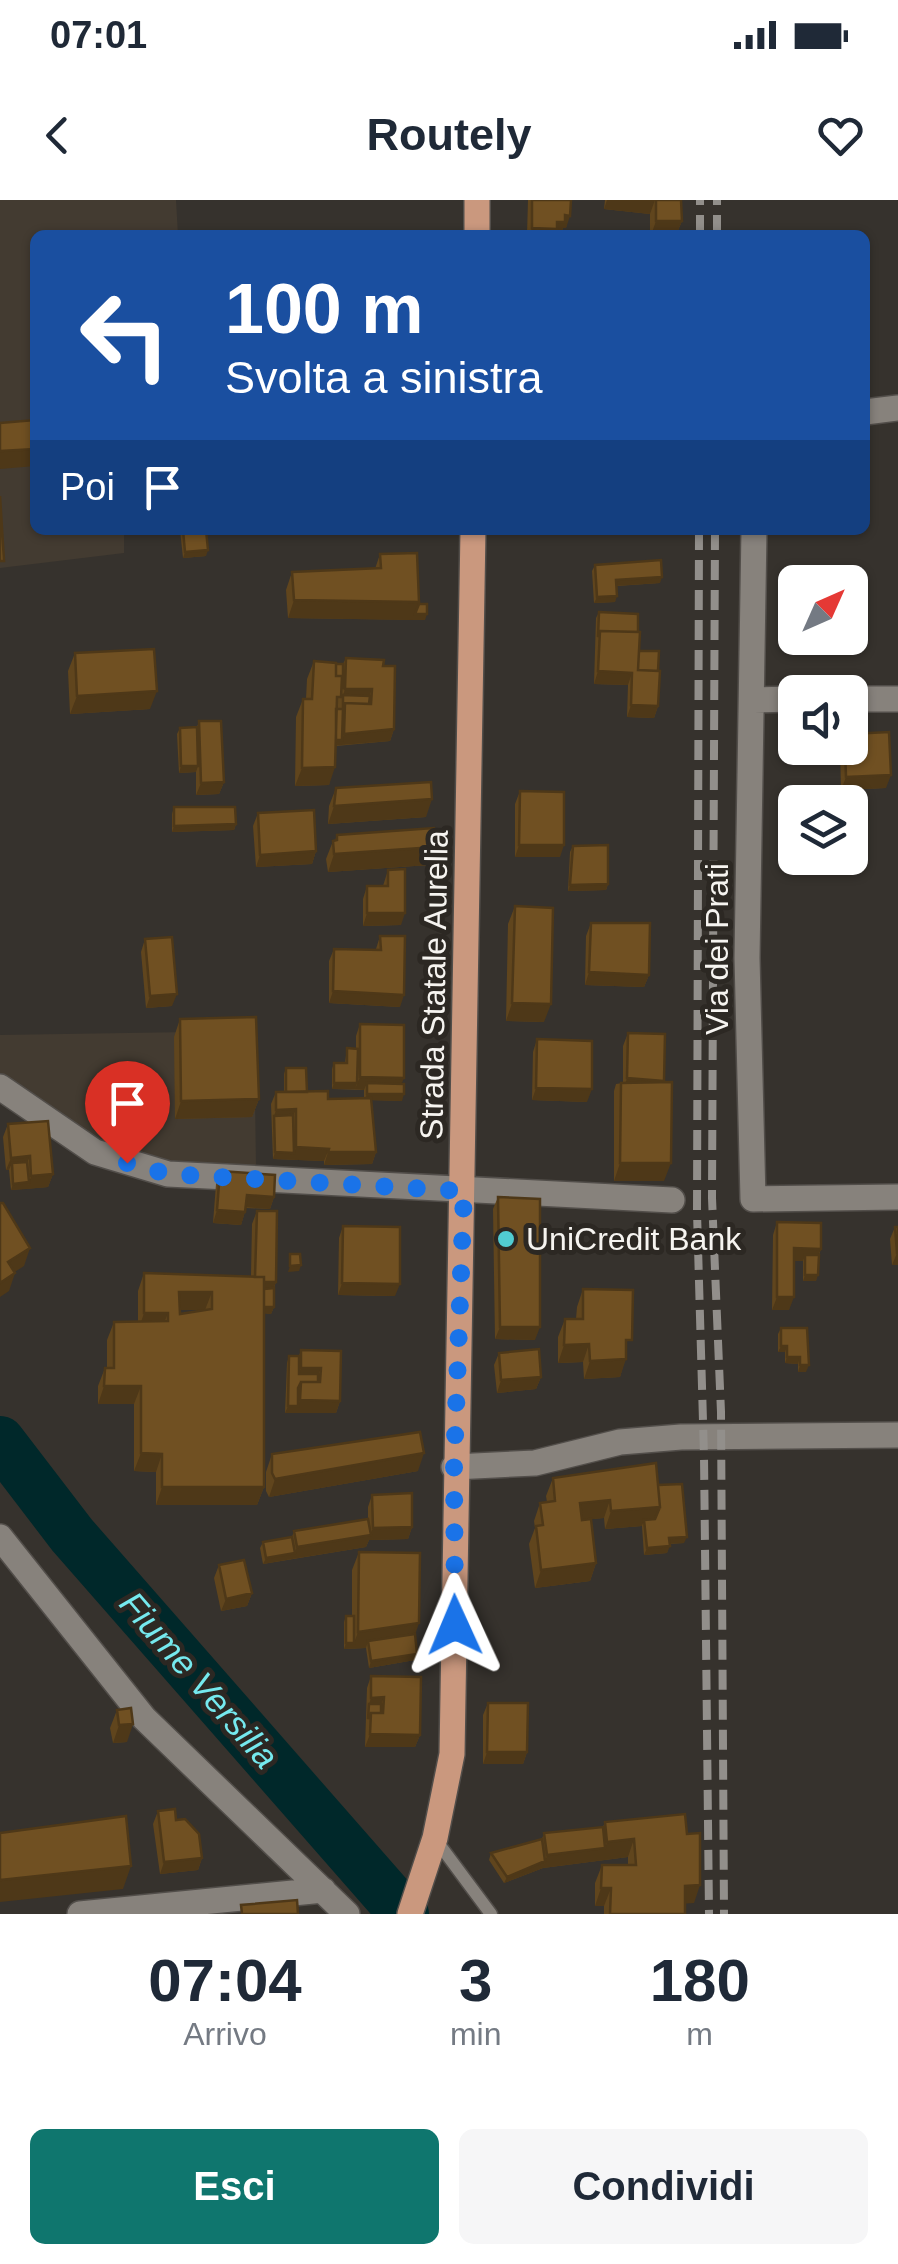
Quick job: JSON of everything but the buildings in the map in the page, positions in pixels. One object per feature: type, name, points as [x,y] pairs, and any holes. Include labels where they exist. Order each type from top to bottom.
[{"type":"main road","points":[[476,230],[477,200]]},
{"type":"main road","name":"Strada Statale Aurelia","points":[[410,1914],[435,1838],[452,1754],[472,535]]},
{"type":"street","points":[[870,411],[898,408]]},
{"type":"street","name":"Via dei Prati","points":[[754,535],[748,958],[753,1198],[898,1197]]},
{"type":"street","points":[[868,699],[898,699]]},
{"type":"street","points":[[754,700],[778,700]]},
{"type":"street","points":[[0,1087],[95,1152],[168,1174],[672,1200]]},
{"type":"street","points":[[454,1466],[536,1463],[620,1442],[898,1435]]},
{"type":"street","points":[[0,1537],[144,1718],[348,1914]]},
{"type":"street","points":[[80,1914],[323,1890]]},
{"type":"lane","points":[[435,1838],[492,1914]]},
{"type":"shaded area","points":[[0,200],[176,200],[178,230],[30,230],[30,535],[124,535],[124,553],[0,568]]},
{"type":"shaded area","points":[[254,1031],[256,1165],[160,1161],[93,1140],[0,1077],[0,1035]]},
{"type":"waterway","name":"Fiume Versilia","points":[[0,1441],[72,1535],[404,1914]]},
{"type":"railway","points":[[700,200],[700,230]]},
{"type":"railway","points":[[717,200],[717,230]]},
{"type":"railway","points":[[699,535],[697,1212],[709,1914]]},
{"type":"railway","points":[[715,535],[712,1198],[721,1412],[724,1914]]},
{"type":"place","name":"UniCredit Bank","points":[[506,1239]]},
{"type":"route","points":[[127,1163],[168,1174],[332,1180],[464,1191],[454,1466],[455,1625]]}]
